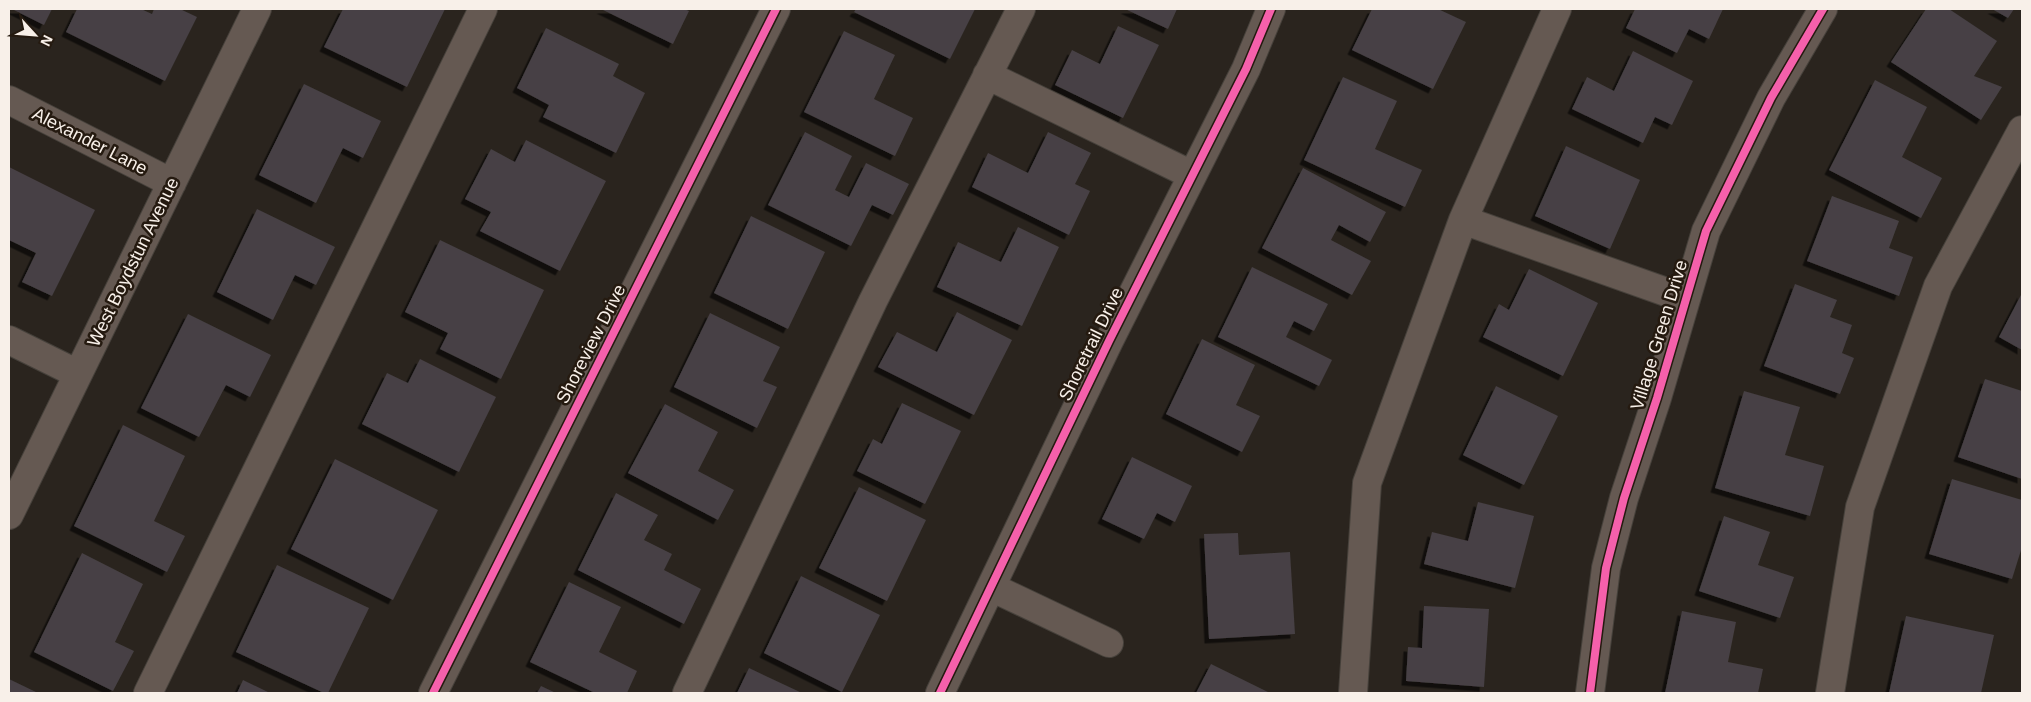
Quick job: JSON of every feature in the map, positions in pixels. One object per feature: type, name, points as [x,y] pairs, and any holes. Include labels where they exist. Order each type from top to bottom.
[{"type":"street","name":"West Boydstun Avenue","points":[[9,515],[257,9]]},
{"type":"street","points":[[148,693],[483,9]]},
{"type":"street","name":"Shoreview Drive","points":[[433,693],[776,9]]},
{"type":"street","points":[[687,693],[873,301],[1021,9]]},
{"type":"street","name":"Shoretrail Drive","points":[[940,693],[1109,341],[1246,69],[1270,9]]},
{"type":"street","points":[[1354,693],[1367,483],[1463,220],[1557,9]]},
{"type":"street","name":"Village Green Drive","points":[[1590,693],[1606,568],[1624,498],[1657,398],[1706,231],[1771,98],[1823,9]]},
{"type":"street","points":[[987,75],[1192,175]]},
{"type":"street","name":"Alexander Lane","points":[[9,100],[172,183]]},
{"type":"street","points":[[1830,693],[1860,507],[1938,286],[2022,130]]},
{"type":"street","points":[[1463,220],[1686,299]]},
{"type":"street","points":[[9,340],[78,374]]},
{"type":"street","points":[[991,587],[1109,643]]},
{"type":"building","points":[[12,9],[52,9],[44,25]]},
{"type":"building","points":[[77,9],[141,9],[152,14],[154,9],[180,9],[197,17],[165,81],[66,32]]},
{"type":"building","points":[[343,9],[445,9],[407,87],[324,47]]},
{"type":"building","points":[[601,9],[684,9],[689,11],[673,44]]},
{"type":"building","points":[[856,9],[975,9],[950,59],[854,12]]},
{"type":"building","points":[[1125,9],[1177,9],[1168,29]]},
{"type":"building","points":[[1372,9],[1438,9],[1466,22],[1433,89],[1352,50]]},
{"type":"building","points":[[1635,9],[1723,9],[1709,39],[1689,29],[1677,53],[1626,28]]},
{"type":"building","points":[[1926,9],[1949,9],[1997,41],[1974,76],[2002,87],[1981,120],[1891,62]]},
{"type":"building","points":[[1992,9],[2014,9],[2008,18]]},
{"type":"building","points":[[1118,26],[1159,45],[1123,118],[1055,85],[1072,50],[1100,64]]},
{"type":"building","points":[[546,28],[619,64],[613,76],[645,93],[616,153],[543,117],[549,105],[517,88]]},
{"type":"building","points":[[844,31],[895,55],[874,99],[913,118],[895,156],[804,112]]},
{"type":"building","points":[[1633,51],[1693,81],[1672,125],[1655,117],[1643,143],[1572,109],[1587,77],[1614,91]]},
{"type":"building","points":[[1343,77],[1397,101],[1375,149],[1422,170],[1405,207],[1304,160]]},
{"type":"building","points":[[1875,80],[1927,107],[1902,157],[1942,178],[1921,218],[1829,170]]},
{"type":"building","points":[[304,84],[381,121],[363,158],[343,148],[316,203],[259,175]]},
{"type":"building","points":[[805,132],[852,156],[835,190],[849,197],[866,163],[909,184],[893,215],[872,205],[851,246],[768,205]]},
{"type":"building","points":[[1048,132],[1091,153],[1075,184],[1090,191],[1069,235],[972,187],[988,153],[1028,173]]},
{"type":"building","points":[[526,140],[606,181],[560,271],[480,231],[491,212],[465,199],[491,149],[515,162]]},
{"type":"building","points":[[1566,146],[1640,180],[1610,249],[1535,216]]},
{"type":"building","points":[[9,167],[95,210],[52,296],[22,282],[36,253],[9,240]]},
{"type":"building","points":[[1303,168],[1386,212],[1370,242],[1339,225],[1331,240],[1371,261],[1352,295],[1262,248]]},
{"type":"building","points":[[1832,196],[1899,221],[1889,248],[1913,257],[1899,296],[1807,261]]},
{"type":"building","points":[[257,209],[335,247],[316,285],[295,275],[273,320],[217,292]]},
{"type":"building","points":[[751,216],[825,252],[788,329],[714,293]]},
{"type":"building","points":[[1018,227],[1059,247],[1022,326],[937,287],[958,242],[1001,262]]},
{"type":"building","points":[[440,240],[544,290],[501,379],[440,349],[448,333],[405,312]]},
{"type":"building","points":[[1252,267],[1328,304],[1314,331],[1294,321],[1286,337],[1332,360],[1319,386],[1218,337]]},
{"type":"building","points":[[1529,269],[1598,303],[1563,376],[1483,337],[1499,304],[1509,310]]},
{"type":"building","points":[[1795,284],[1837,300],[1830,317],[1852,325],[1842,353],[1854,358],[1840,394],[1764,366]]},
{"type":"building","points":[[2022,293],[2022,350],[1999,337]]},
{"type":"building","points":[[957,312],[1012,340],[974,415],[878,367],[897,332],[937,352]]},
{"type":"building","points":[[710,313],[780,347],[763,381],[777,387],[757,428],[674,387]]},
{"type":"building","points":[[188,314],[271,355],[250,397],[226,385],[199,437],[141,408]]},
{"type":"building","points":[[1202,339],[1255,365],[1236,405],[1260,416],[1242,452],[1166,414]]},
{"type":"building","points":[[420,359],[496,397],[459,472],[362,424],[387,373],[408,383]]},
{"type":"building","points":[[1985,379],[2022,391],[2022,479],[1958,457]]},
{"type":"building","points":[[1496,386],[1558,416],[1524,485],[1463,455]]},
{"type":"building","points":[[1744,391],[1800,407],[1785,455],[1824,466],[1810,516],[1715,488]]},
{"type":"building","points":[[902,403],[961,431],[925,504],[857,471],[873,439],[882,444]]},
{"type":"building","points":[[665,404],[718,432],[698,471],[734,490],[718,520],[628,473]]},
{"type":"building","points":[[123,425],[185,456],[154,521],[185,536],[167,572],[74,526]]},
{"type":"building","points":[[1132,457],[1192,486],[1175,522],[1157,513],[1144,539],[1102,519]]},
{"type":"building","points":[[335,459],[438,510],[393,600],[291,549]]},
{"type":"building","points":[[1952,479],[2022,500],[2022,547],[2012,579],[1929,554]]},
{"type":"building","points":[[859,487],[926,520],[887,601],[819,568]]},
{"type":"building","points":[[616,493],[658,515],[644,540],[672,554],[664,570],[701,589],[684,624],[578,570]]},
{"type":"building","points":[[1478,502],[1534,516],[1515,588],[1424,564],[1432,532],[1468,541]]},
{"type":"building","points":[[1724,516],[1770,532],[1758,565],[1794,577],[1780,618],[1699,591]]},
{"type":"building","points":[[1238,533],[1239,555],[1290,552],[1295,634],[1209,639],[1204,534]]},
{"type":"building","points":[[82,553],[143,584],[115,642],[134,651],[113,691],[34,652]]},
{"type":"building","points":[[277,565],[369,608],[328,693],[324,693],[236,652]]},
{"type":"building","points":[[801,576],[880,615],[842,692],[764,653]]},
{"type":"building","points":[[569,582],[621,607],[599,652],[637,671],[627,693],[595,693],[530,662]]},
{"type":"building","points":[[1424,606],[1489,609],[1484,687],[1406,681],[1408,647],[1422,648]]},
{"type":"building","points":[[1682,611],[1736,622],[1728,662],[1763,669],[1758,693],[1665,693]]},
{"type":"building","points":[[1906,616],[1994,635],[1981,693],[1889,693]]},
{"type":"building","points":[[1211,664],[1270,693],[1196,693]]},
{"type":"building","points":[[749,668],[802,693],[737,693]]},
{"type":"building","points":[[9,679],[38,693],[9,693]]},
{"type":"building","points":[[243,680],[270,693],[237,693]]},
{"type":"building","points":[[541,686],[556,693],[537,693]]},
{"type":"cycle path","points":[[433,693],[776,9]]},
{"type":"cycle path","points":[[940,693],[1109,341],[1246,69],[1271,9]]},
{"type":"cycle path","points":[[1590,693],[1606,568],[1624,498],[1657,398],[1706,231],[1771,98],[1823,9]]}]
